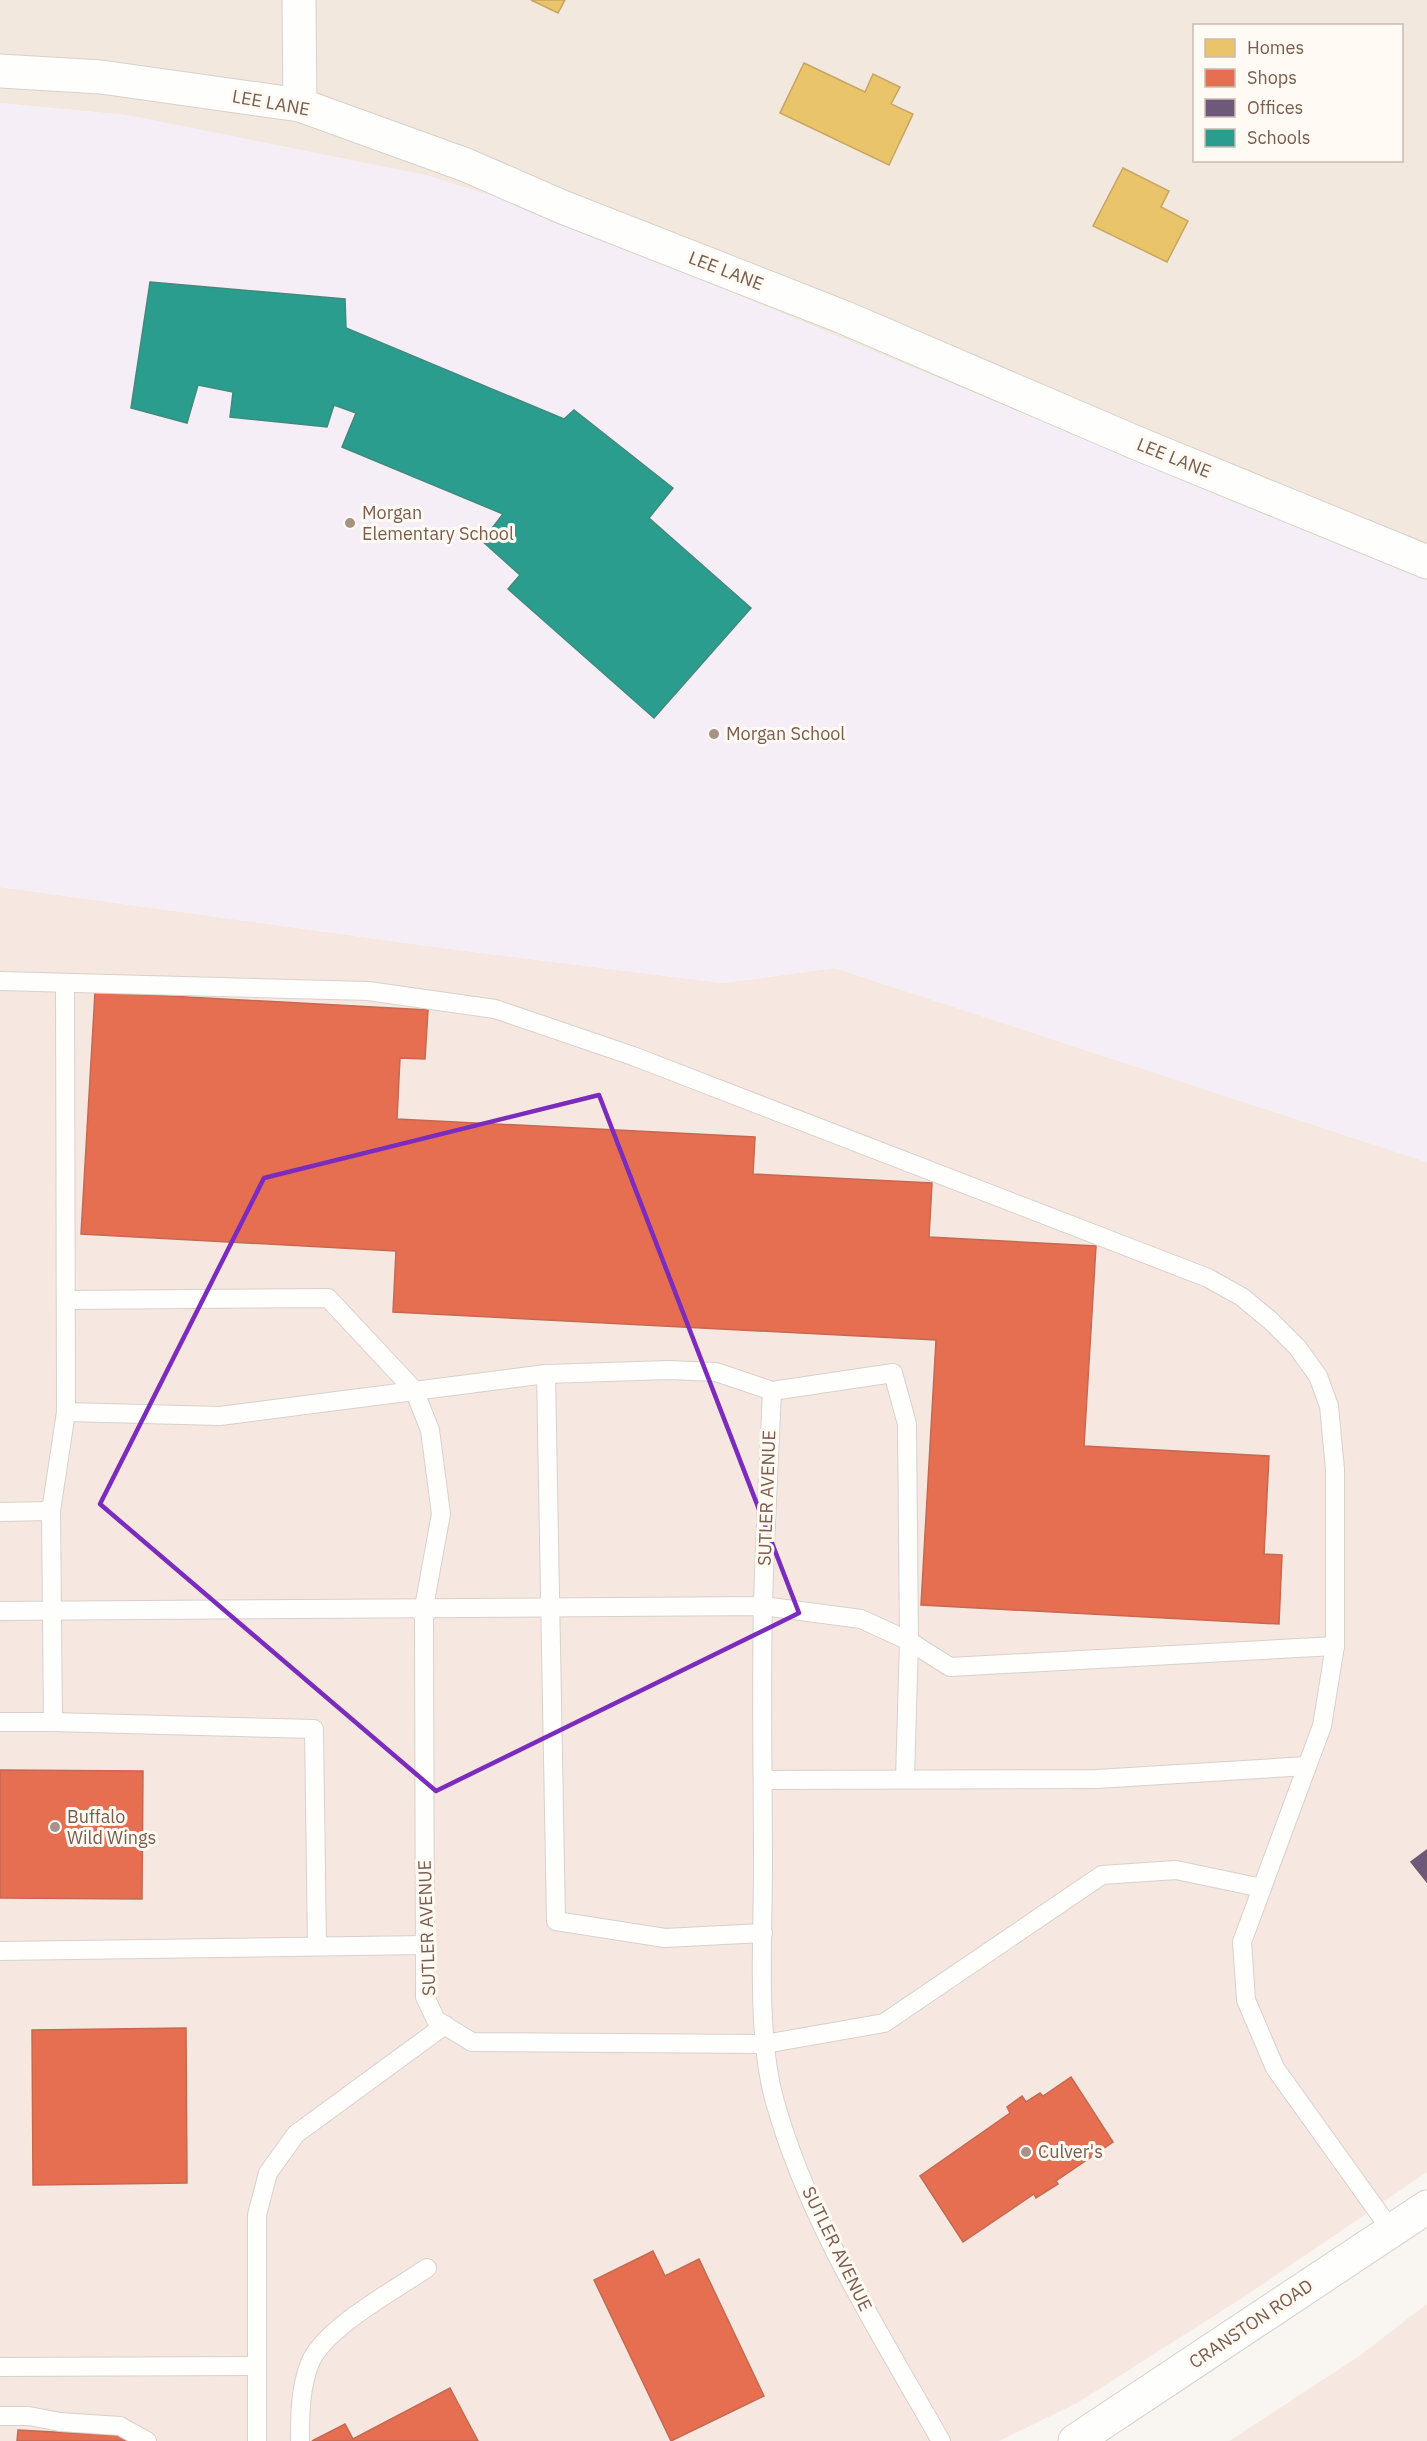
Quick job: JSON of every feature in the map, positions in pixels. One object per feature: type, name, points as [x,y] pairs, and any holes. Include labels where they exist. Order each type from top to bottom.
[{"type":"street","points":[[299,0],[300,105]]},
{"type":"street","name":"LEE LANE","points":[[0,71],[101,77],[300,105],[466,165],[560,206],[843,317],[1139,444],[1427,562]]},
{"type":"street","name":"CRANSTON ROAD","points":[[1075,2441],[1427,2207]]},
{"type":"lane","points":[[0,981],[368,991],[495,1009],[633,1056],[1208,1278],[1242,1297],[1271,1321],[1297,1347],[1317,1376],[1329,1406],[1335,1469],[1335,1646],[1322,1726],[1242,1942],[1246,2000],[1275,2068],[1391,2230]]},
{"type":"lane","points":[[53,1722],[51,1511],[66,1412],[65,983]]},
{"type":"lane","points":[[66,1300],[328,1298],[414,1390]]},
{"type":"lane","points":[[66,1412],[219,1416],[546,1374],[669,1370],[716,1372],[772,1391],[893,1373],[907,1424],[909,1641],[905,1778]]},
{"type":"lane","points":[[546,1374],[556,1921],[665,1938],[763,1933]]},
{"type":"lane","name":"SUTLER AVENUE","points":[[414,1390],[430,1430],[441,1514],[424,1607],[425,1997],[436,2020],[472,2042],[765,2044]]},
{"type":"lane","name":"SUTLER AVENUE","points":[[772,1391],[763,1606],[763,1933],[765,2044],[774,2100],[794,2159],[862,2302],[941,2441]]},
{"type":"lane","points":[[0,1512],[51,1511]]},
{"type":"lane","points":[[0,1611],[763,1606],[861,1619],[909,1641],[950,1666],[1335,1646]]},
{"type":"lane","points":[[0,1722],[314,1729],[317,1946]]},
{"type":"lane","points":[[763,1780],[1097,1779],[1307,1766]]},
{"type":"lane","points":[[765,2044],[884,2023],[1102,1875],[1176,1870],[1262,1888]]},
{"type":"lane","points":[[0,1951],[425,1945]]},
{"type":"lane","points":[[256,2441],[257,2215],[268,2173],[296,2134],[445,2025]]},
{"type":"lane","points":[[300,2441],[301,2401],[310,2362],[330,2334],[427,2268]]},
{"type":"lane","points":[[0,2367],[256,2366]]},
{"type":"lane","points":[[0,2416],[29,2416],[60,2422],[120,2426],[147,2441]]},
{"type":"highlighted area","points":[[599,1095],[799,1613],[436,1791],[100,1504],[264,1178]]},
{"type":"shaded area","points":[[0,0],[1427,0],[1427,580],[520,205],[425,175],[126,115],[0,103]]},
{"type":"shaded area","name":"Morgan School","points":[[0,103],[126,115],[425,175],[520,205],[1427,581],[1427,1162],[835,968],[723,983],[458,950],[0,887]]},
{"type":"shaded area","points":[[0,887],[458,950],[723,983],[835,968],[1427,1162],[1427,2172],[1250,2293],[1077,2403],[999,2441],[0,2441]]},
{"type":"shaded area","points":[[1427,2304],[1427,2441],[1229,2441],[1358,2357]]},
{"type":"building: Homes","points":[[531,0],[565,0],[558,13]]},
{"type":"building: Homes","points":[[804,63],[865,92],[873,74],[900,87],[891,104],[913,114],[889,165],[780,113]]},
{"type":"building: Homes","points":[[1123,168],[1169,191],[1161,207],[1188,221],[1167,262],[1093,226]]},
{"type":"building: Shops","points":[[95,992],[428,1010],[425,1059],[400,1058],[397,1119],[755,1137],[753,1174],[932,1183],[929,1237],[1096,1246],[1084,1446],[1269,1456],[1264,1554],[1282,1555],[1279,1624],[921,1605],[936,1340],[393,1312],[396,1251],[81,1234]]},
{"type":"building: Shops","points":[[0,1770],[143,1771],[142,1899],[0,1898]]},
{"type":"building: Shops","points":[[186,2028],[187,2183],[33,2185],[32,2030]]},
{"type":"building: Shops","name":"Culver's","points":[[1071,2077],[1113,2142],[1056,2181],[1058,2184],[1036,2198],[1034,2194],[963,2242],[920,2176],[1010,2113],[1007,2107],[1022,2096],[1026,2102],[1040,2093],[1043,2096]]},
{"type":"building: Shops","points":[[653,2251],[665,2276],[699,2259],[764,2396],[671,2441],[594,2280]]},
{"type":"building: Shops","points":[[450,2388],[478,2441],[312,2441],[345,2424],[353,2439]]},
{"type":"building: Shops","points":[[18,2430],[127,2436],[127,2441],[17,2441]]},
{"type":"building: Offices","points":[[1427,1850],[1427,1882],[1411,1862]]},
{"type":"building: Schools","points":[[150,282],[345,299],[346,328],[564,419],[574,410],[673,488],[649,518],[751,608],[654,718],[508,589],[520,575],[482,541],[503,514],[342,447],[356,413],[334,405],[327,427],[230,417],[233,392],[198,385],[187,423],[131,408]]},
{"type":"place","name":"Morgan Elementary School","points":[[350,523]]},
{"type":"place","name":"Morgan School","points":[[714,734]]},
{"type":"place","name":"Buffalo Wild Wings","points":[[55,1827]]},
{"type":"place","name":"Culver's","points":[[1026,2152]]}]
